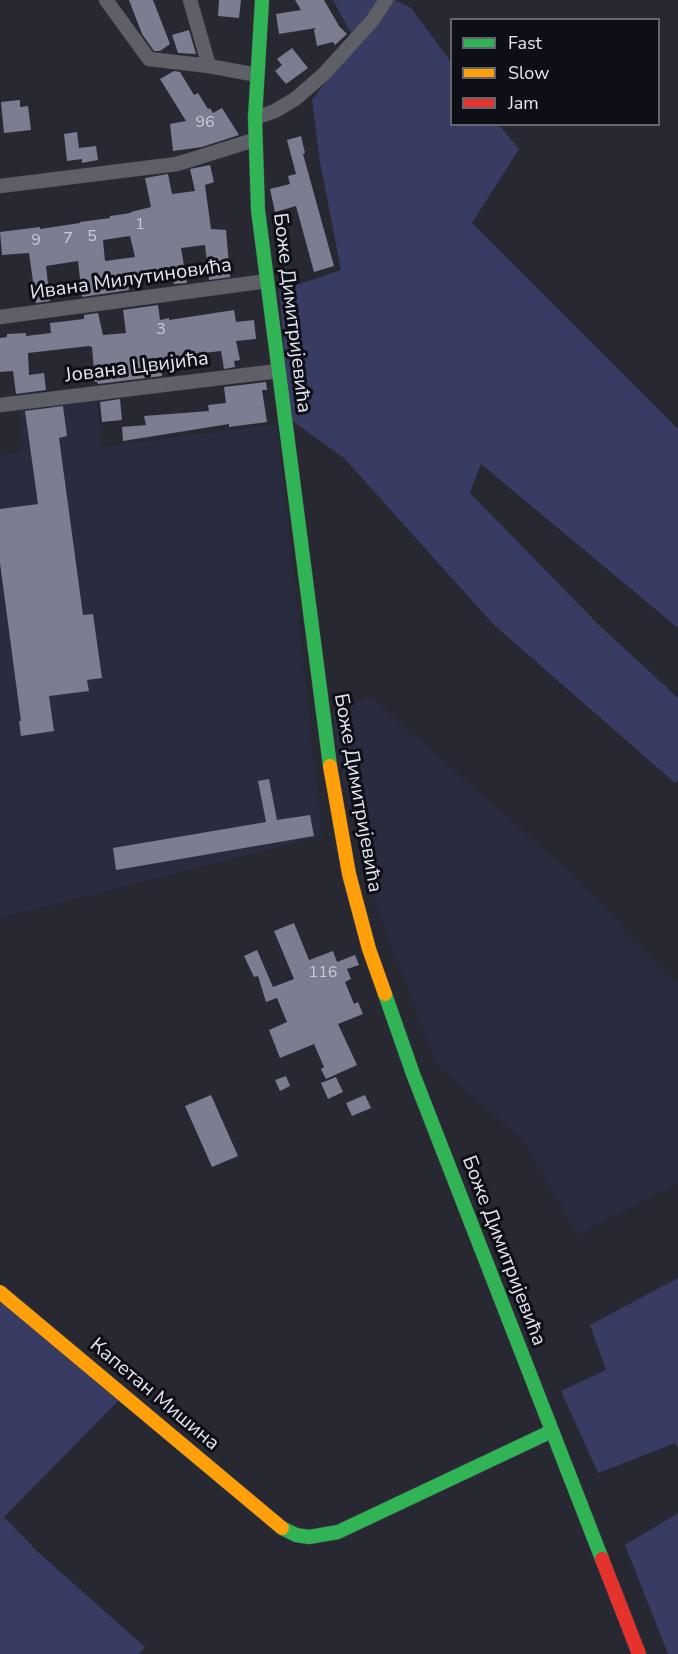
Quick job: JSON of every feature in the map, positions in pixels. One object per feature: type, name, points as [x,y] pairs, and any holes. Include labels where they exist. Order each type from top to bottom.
[{"type":"main road","name":"Боже Димитријевића","points":[[262,0],[254,140],[258,210],[340,836],[369,949],[412,1074],[639,1654]]},
{"type":"main road","name":"Капетан Мишина","points":[[0,1292],[283,1529],[296,1535],[309,1537],[338,1532],[552,1431]]},
{"type":"street","points":[[106,0],[149,59],[209,66],[257,75]]},
{"type":"street","points":[[190,0],[209,66]]},
{"type":"street","points":[[255,118],[275,111],[296,99],[324,74],[372,21],[386,0]]},
{"type":"street","points":[[0,186],[177,164],[254,140]]},
{"type":"street","name":"Ивана Милутиновића","points":[[0,317],[267,281]]},
{"type":"street","name":"Јована Цвијића","points":[[0,405],[278,371]]},
{"type":"shaded area","points":[[333,0],[395,0],[411,8],[450,61],[450,126],[500,126],[519,149],[472,223],[678,429],[678,628],[481,464],[470,493],[600,626],[678,698],[678,780],[675,783],[493,624],[344,458],[291,420],[279,291],[341,270],[320,162],[312,100],[356,43]]},
{"type":"shaded area","points":[[96,397],[102,447],[277,424],[322,836],[0,918],[0,456],[23,451],[20,405]]},
{"type":"shaded area","points":[[371,697],[567,870],[678,984],[678,1183],[577,1235],[524,1140],[436,1063],[368,882],[339,760],[332,711]]},
{"type":"shaded area","points":[[678,1278],[678,1448],[675,1443],[598,1473],[561,1391],[606,1370],[590,1325]]},
{"type":"shaded area","points":[[0,1293],[124,1395],[4,1517],[39,1553],[145,1647],[139,1654],[0,1654]]},
{"type":"shaded area","points":[[678,1513],[678,1654],[668,1654],[625,1545]]},
{"type":"building","points":[[129,0],[153,0],[170,44],[160,51],[154,51],[142,34]]},
{"type":"building","points":[[219,0],[241,0],[239,18],[218,16]]},
{"type":"building","points":[[295,0],[324,0],[339,26],[347,34],[335,45],[333,42],[317,46],[314,30],[316,28],[279,34],[276,14],[301,10]]},
{"type":"building","points":[[189,30],[196,54],[178,53],[172,35]]},
{"type":"building","points":[[292,48],[308,68],[286,84],[275,71],[282,65],[277,59]]},
{"type":"building","points":[[174,71],[180,72],[194,95],[198,93],[213,113],[222,108],[239,135],[202,147],[173,151],[170,124],[186,121],[160,79]]},
{"type":"building","points":[[20,100],[20,107],[28,106],[31,130],[4,133],[1,102]]},
{"type":"building","points":[[77,132],[79,148],[96,146],[98,160],[82,163],[82,159],[67,161],[64,134]]},
{"type":"building","points":[[301,136],[305,153],[303,154],[334,266],[314,272],[296,206],[275,212],[270,189],[290,184],[288,176],[296,174],[287,140]]},
{"type":"building","points":[[210,165],[214,182],[205,185],[211,229],[226,230],[230,277],[209,280],[205,245],[181,248],[187,283],[174,284],[173,274],[128,281],[129,290],[82,297],[78,261],[46,266],[50,301],[36,303],[29,253],[2,255],[0,232],[80,223],[151,207],[145,178],[168,174],[172,194],[195,191],[190,169]],"holes":[[[130,236],[135,257],[105,261],[103,240]]]},
{"type":"building","points":[[158,305],[160,320],[234,310],[236,322],[254,320],[256,339],[236,341],[240,360],[234,361],[235,367],[224,369],[221,351],[185,355],[186,365],[162,368],[162,376],[98,384],[95,382],[92,347],[89,346],[28,353],[29,375],[44,373],[46,390],[16,394],[13,371],[0,372],[0,338],[7,337],[7,334],[26,333],[26,336],[51,333],[50,323],[84,319],[84,315],[98,313],[103,335],[126,333],[123,310]]},
{"type":"building","points":[[266,382],[267,390],[262,390],[267,422],[229,427],[229,424],[123,441],[122,427],[146,425],[144,416],[209,411],[208,405],[226,403],[224,387]]},
{"type":"building","points":[[120,399],[122,420],[102,422],[100,402]]},
{"type":"building","points":[[63,406],[67,436],[59,438],[83,615],[93,614],[102,678],[87,680],[89,691],[49,696],[54,731],[21,736],[19,721],[21,721],[0,563],[0,509],[38,504],[25,411]]},
{"type":"building","points":[[269,779],[277,820],[310,815],[314,836],[116,870],[113,848],[266,822],[258,781]]},
{"type":"building","points":[[294,923],[309,960],[333,951],[337,962],[355,955],[359,965],[347,969],[351,979],[345,982],[354,1004],[358,1002],[363,1014],[338,1024],[357,1065],[326,1079],[321,1069],[324,1067],[314,1044],[280,1058],[269,1030],[287,1022],[277,998],[266,1002],[258,976],[254,977],[244,956],[257,950],[273,987],[294,979],[274,931]]},
{"type":"building","points":[[286,1076],[290,1086],[280,1091],[275,1080]]},
{"type":"building","points":[[336,1077],[343,1092],[328,1099],[321,1083]]},
{"type":"building","points":[[211,1095],[238,1156],[212,1167],[185,1106]]},
{"type":"building","points":[[365,1095],[371,1108],[352,1116],[346,1103]]},
{"type":"traffic: fast","points":[[262,0],[255,118],[258,210],[330,766]]},
{"type":"traffic: fast","points":[[385,994],[413,1074],[602,1559]]},
{"type":"traffic: fast","points":[[282,1528],[296,1535],[309,1537],[338,1532],[552,1431]]},
{"type":"traffic: slow","points":[[330,766],[349,874],[369,949],[385,994]]},
{"type":"traffic: slow","points":[[0,1292],[282,1528]]},
{"type":"traffic: jam","points":[[602,1559],[639,1654]]}]
